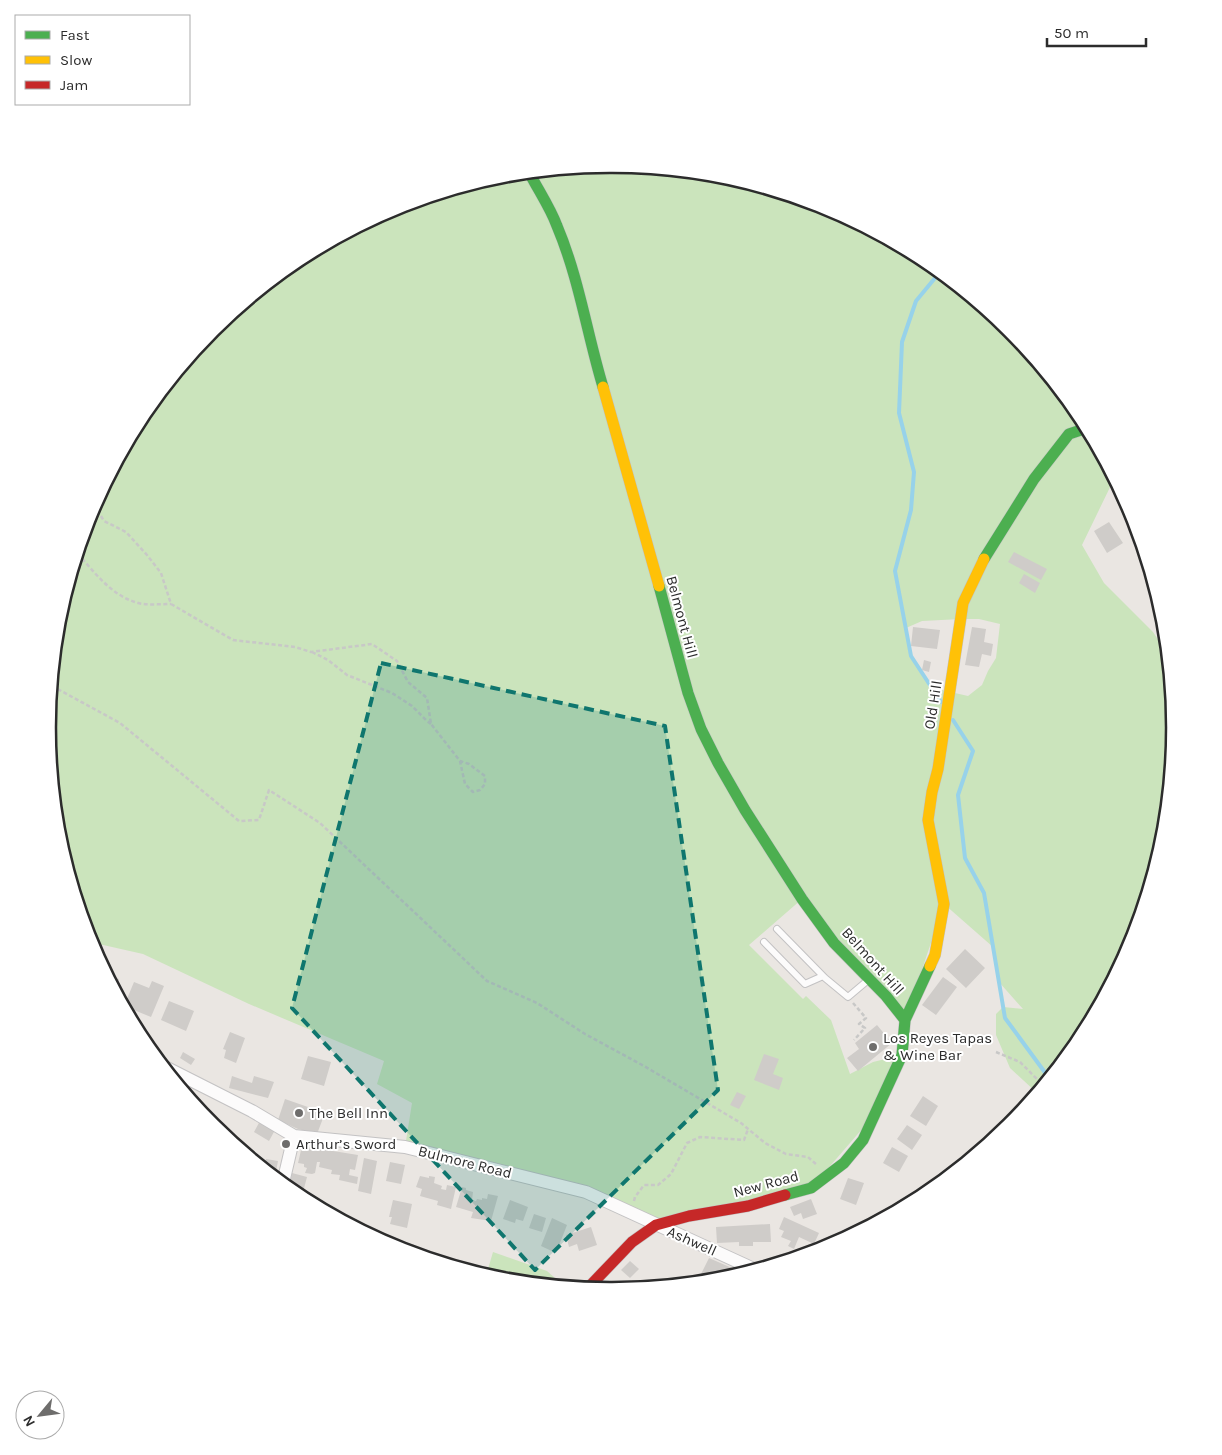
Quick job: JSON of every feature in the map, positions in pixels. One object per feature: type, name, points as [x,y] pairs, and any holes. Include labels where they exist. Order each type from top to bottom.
[{"type":"main road","name":"Belmont Hill","points":[[532,178],[556,225],[574,274],[591,347],[625,462],[688,693],[701,729],[745,810],[802,899],[834,943],[870,978],[905,1020]]},
{"type":"main road","name":"Old Hill","points":[[905,1020],[935,955],[944,904],[928,820],[938,769],[963,603],[987,552],[1034,479],[1069,434],[1079,431]]},
{"type":"main road","name":"New Road","points":[[594,1282],[632,1242],[656,1225],[689,1216],[748,1206],[810,1188],[844,1164],[863,1140],[902,1054],[905,1020]]},
{"type":"street","name":"Bulmore Road","points":[[178,1074],[252,1111],[294,1136],[411,1148],[586,1192],[656,1225]]},
{"type":"street","points":[[285,1176],[294,1136]]},
{"type":"street","name":"Ashwell","points":[[656,1225],[746,1265]]},
{"type":"lane","points":[[777,929],[823,976],[848,997],[870,978]]},
{"type":"lane","points":[[764,942],[805,984],[823,976]]},
{"type":"path","points":[[99,513],[104,521],[126,532],[147,555],[161,573],[171,604]]},
{"type":"path","points":[[83,559],[106,586],[121,596],[142,604],[171,604],[233,640],[296,647],[311,652],[328,660],[347,675],[392,693],[412,706],[431,724],[460,760],[465,784],[473,792],[480,790],[485,784],[485,776],[460,760]]},
{"type":"path","points":[[311,652],[372,644],[397,661],[408,682],[427,698],[431,724]]},
{"type":"path","points":[[57,689],[120,722],[239,821],[259,820],[269,790],[320,823],[487,981],[537,1003],[585,1034],[742,1123],[765,1143],[786,1154],[808,1157],[827,1176]]},
{"type":"path","points":[[848,997],[866,1018],[859,1024],[864,1028],[854,1040]]},
{"type":"path","points":[[996,1052],[1020,1062],[1038,1080]]},
{"type":"path","points":[[632,1214],[635,1197],[644,1185],[658,1185],[671,1174],[687,1143],[700,1137],[744,1140],[748,1129]]},
{"type":"highlighted area","points":[[381,663],[665,726],[718,1090],[535,1270],[292,1008]]},
{"type":"green space","points":[[575,174],[647,174],[683,177],[719,183],[789,202],[856,230],[888,247],[949,287],[977,310],[1028,362],[1051,390],[1072,419],[1109,482],[1111,486],[1082,545],[1104,583],[1153,632],[1159,640],[1165,691],[1166,728],[1161,800],[1147,871],[1124,940],[1109,973],[1072,1036],[1032,1088],[1010,1068],[996,1035],[996,1014],[1003,1007],[1023,1009],[999,982],[993,947],[944,904],[905,1020],[802,899],[749,945],[803,999],[806,996],[831,1020],[850,1074],[873,1062],[902,1055],[876,1113],[811,1188],[656,1225],[586,1192],[405,1147],[412,1103],[377,1084],[384,1061],[249,1004],[143,954],[100,944],[75,871],[67,836],[57,764],[57,691],[67,619],[75,584],[98,515],[113,482],[150,419],[194,362],[245,310],[273,287],[334,247],[366,230],[433,202],[467,192],[539,177]],"holes":[[[979,619],[1000,624],[996,658],[982,685],[968,696],[933,688],[911,656],[906,628],[922,621]]]},
{"type":"green space","points":[[493,1252],[547,1271],[557,1279],[539,1278],[488,1268]]},
{"type":"building","points":[[1109,522],[1123,543],[1107,553],[1094,531]]},
{"type":"building","points":[[1014,552],[1047,569],[1041,580],[1008,562]]},
{"type":"building","points":[[1024,574],[1040,583],[1035,593],[1019,583]]},
{"type":"building","points":[[913,627],[940,630],[937,649],[911,646]]},
{"type":"building","points":[[972,627],[986,629],[984,642],[993,644],[991,656],[982,654],[979,667],[965,665]]},
{"type":"building","points":[[924,660],[931,662],[929,672],[922,670]]},
{"type":"building","points":[[965,949],[985,968],[966,988],[946,969]]},
{"type":"building","points":[[943,977],[957,987],[936,1015],[922,1005]]},
{"type":"building","points":[[152,981],[164,986],[151,1017],[134,1010],[127,998],[134,982],[149,988]]},
{"type":"building","points":[[169,1001],[194,1011],[186,1031],[161,1020]]},
{"type":"building","points":[[877,1025],[892,1043],[858,1071],[847,1058],[859,1049],[855,1043]]},
{"type":"building","points":[[230,1032],[245,1038],[236,1063],[224,1058],[226,1050],[223,1049]]},
{"type":"building","points":[[183,1052],[195,1059],[191,1065],[180,1058]]},
{"type":"building","points":[[764,1054],[779,1059],[773,1074],[783,1078],[779,1090],[754,1080]]},
{"type":"building","points":[[308,1056],[331,1062],[324,1086],[301,1079]]},
{"type":"building","points":[[232,1076],[252,1083],[254,1076],[274,1082],[268,1098],[229,1088]]},
{"type":"building","points":[[737,1092],[746,1096],[739,1109],[730,1105]]},
{"type":"building","points":[[923,1096],[938,1106],[926,1126],[910,1116]]},
{"type":"building","points":[[285,1099],[325,1113],[317,1134],[298,1129],[278,1120]]},
{"type":"building","points":[[260,1121],[275,1130],[269,1141],[254,1132]]},
{"type":"building","points":[[907,1125],[922,1135],[912,1150],[897,1139]]},
{"type":"building","points":[[302,1146],[358,1155],[355,1170],[350,1169],[349,1175],[358,1177],[357,1184],[339,1180],[340,1175],[331,1174],[332,1170],[319,1167],[320,1162],[317,1162],[315,1173],[305,1173],[307,1168],[304,1167],[304,1164],[298,1163]]},
{"type":"building","points":[[892,1147],[908,1156],[899,1172],[883,1163]]},
{"type":"building","points":[[364,1158],[377,1161],[371,1194],[358,1191]]},
{"type":"building","points":[[266,1159],[278,1161],[276,1170],[273,1168],[265,1162]]},
{"type":"building","points":[[390,1162],[405,1165],[401,1184],[386,1181]]},
{"type":"building","points":[[292,1173],[307,1177],[304,1189],[291,1180]]},
{"type":"building","points":[[420,1176],[435,1177],[434,1183],[442,1186],[441,1189],[446,1190],[447,1185],[456,1187],[451,1209],[437,1205],[438,1201],[420,1196],[422,1189],[416,1187]]},
{"type":"building","points":[[848,1178],[864,1183],[856,1205],[840,1199]]},
{"type":"building","points":[[462,1187],[473,1192],[472,1200],[476,1201],[477,1199],[482,1200],[482,1198],[487,1199],[488,1194],[498,1196],[491,1221],[471,1218],[473,1212],[456,1207]]},
{"type":"building","points":[[811,1199],[817,1214],[803,1219],[801,1213],[794,1216],[790,1207]]},
{"type":"building","points":[[393,1200],[412,1204],[407,1228],[390,1224],[392,1217],[389,1217]]},
{"type":"building","points":[[510,1200],[528,1207],[523,1221],[516,1219],[515,1223],[503,1219]]},
{"type":"building","points":[[534,1214],[546,1218],[542,1232],[529,1228]]},
{"type":"building","points":[[784,1217],[819,1233],[813,1244],[799,1237],[794,1249],[788,1246],[791,1241],[781,1237],[784,1231],[779,1229]]},
{"type":"building","points":[[552,1218],[567,1225],[556,1253],[541,1246]]},
{"type":"building","points":[[770,1224],[771,1242],[753,1242],[753,1246],[739,1246],[739,1242],[717,1243],[716,1227]]},
{"type":"building","points":[[591,1227],[597,1245],[579,1251],[577,1244],[569,1247],[566,1235]]},
{"type":"building","points":[[709,1258],[733,1268],[719,1272],[700,1275]]},
{"type":"building","points":[[630,1261],[639,1269],[630,1278],[621,1270]]},
{"type":"waterway","points":[[935,278],[916,301],[902,342],[899,413],[914,472],[911,510],[895,571],[911,656],[941,702]]},
{"type":"waterway","points":[[953,720],[973,751],[958,795],[965,858],[984,893],[1005,1018],[1045,1072]]},
{"type":"traffic: fast","points":[[532,178],[551,212],[565,246],[603,387]]},
{"type":"traffic: fast","points":[[984,559],[1034,479],[1069,434],[1079,431]]},
{"type":"traffic: fast","points":[[659,586],[688,693],[701,729],[718,763],[745,810],[802,899],[834,943],[886,996],[905,1020]]},
{"type":"traffic: fast","points":[[785,1195],[811,1188],[844,1163],[863,1140],[902,1055],[905,1020],[930,966]]},
{"type":"traffic: slow","points":[[603,387],[659,586]]},
{"type":"traffic: slow","points":[[930,966],[935,955],[944,904],[928,820],[938,769],[963,603],[984,559]]},
{"type":"traffic: jam","points":[[594,1282],[632,1242],[656,1225],[689,1216],[748,1206],[785,1195]]},
{"type":"place","name":"Los Reyes Tapas & Wine Bar","points":[[873,1047]]},
{"type":"place","name":"The Bell Inn","points":[[299,1113]]},
{"type":"place","name":"Arthur’s Sword","points":[[286,1144]]}]
